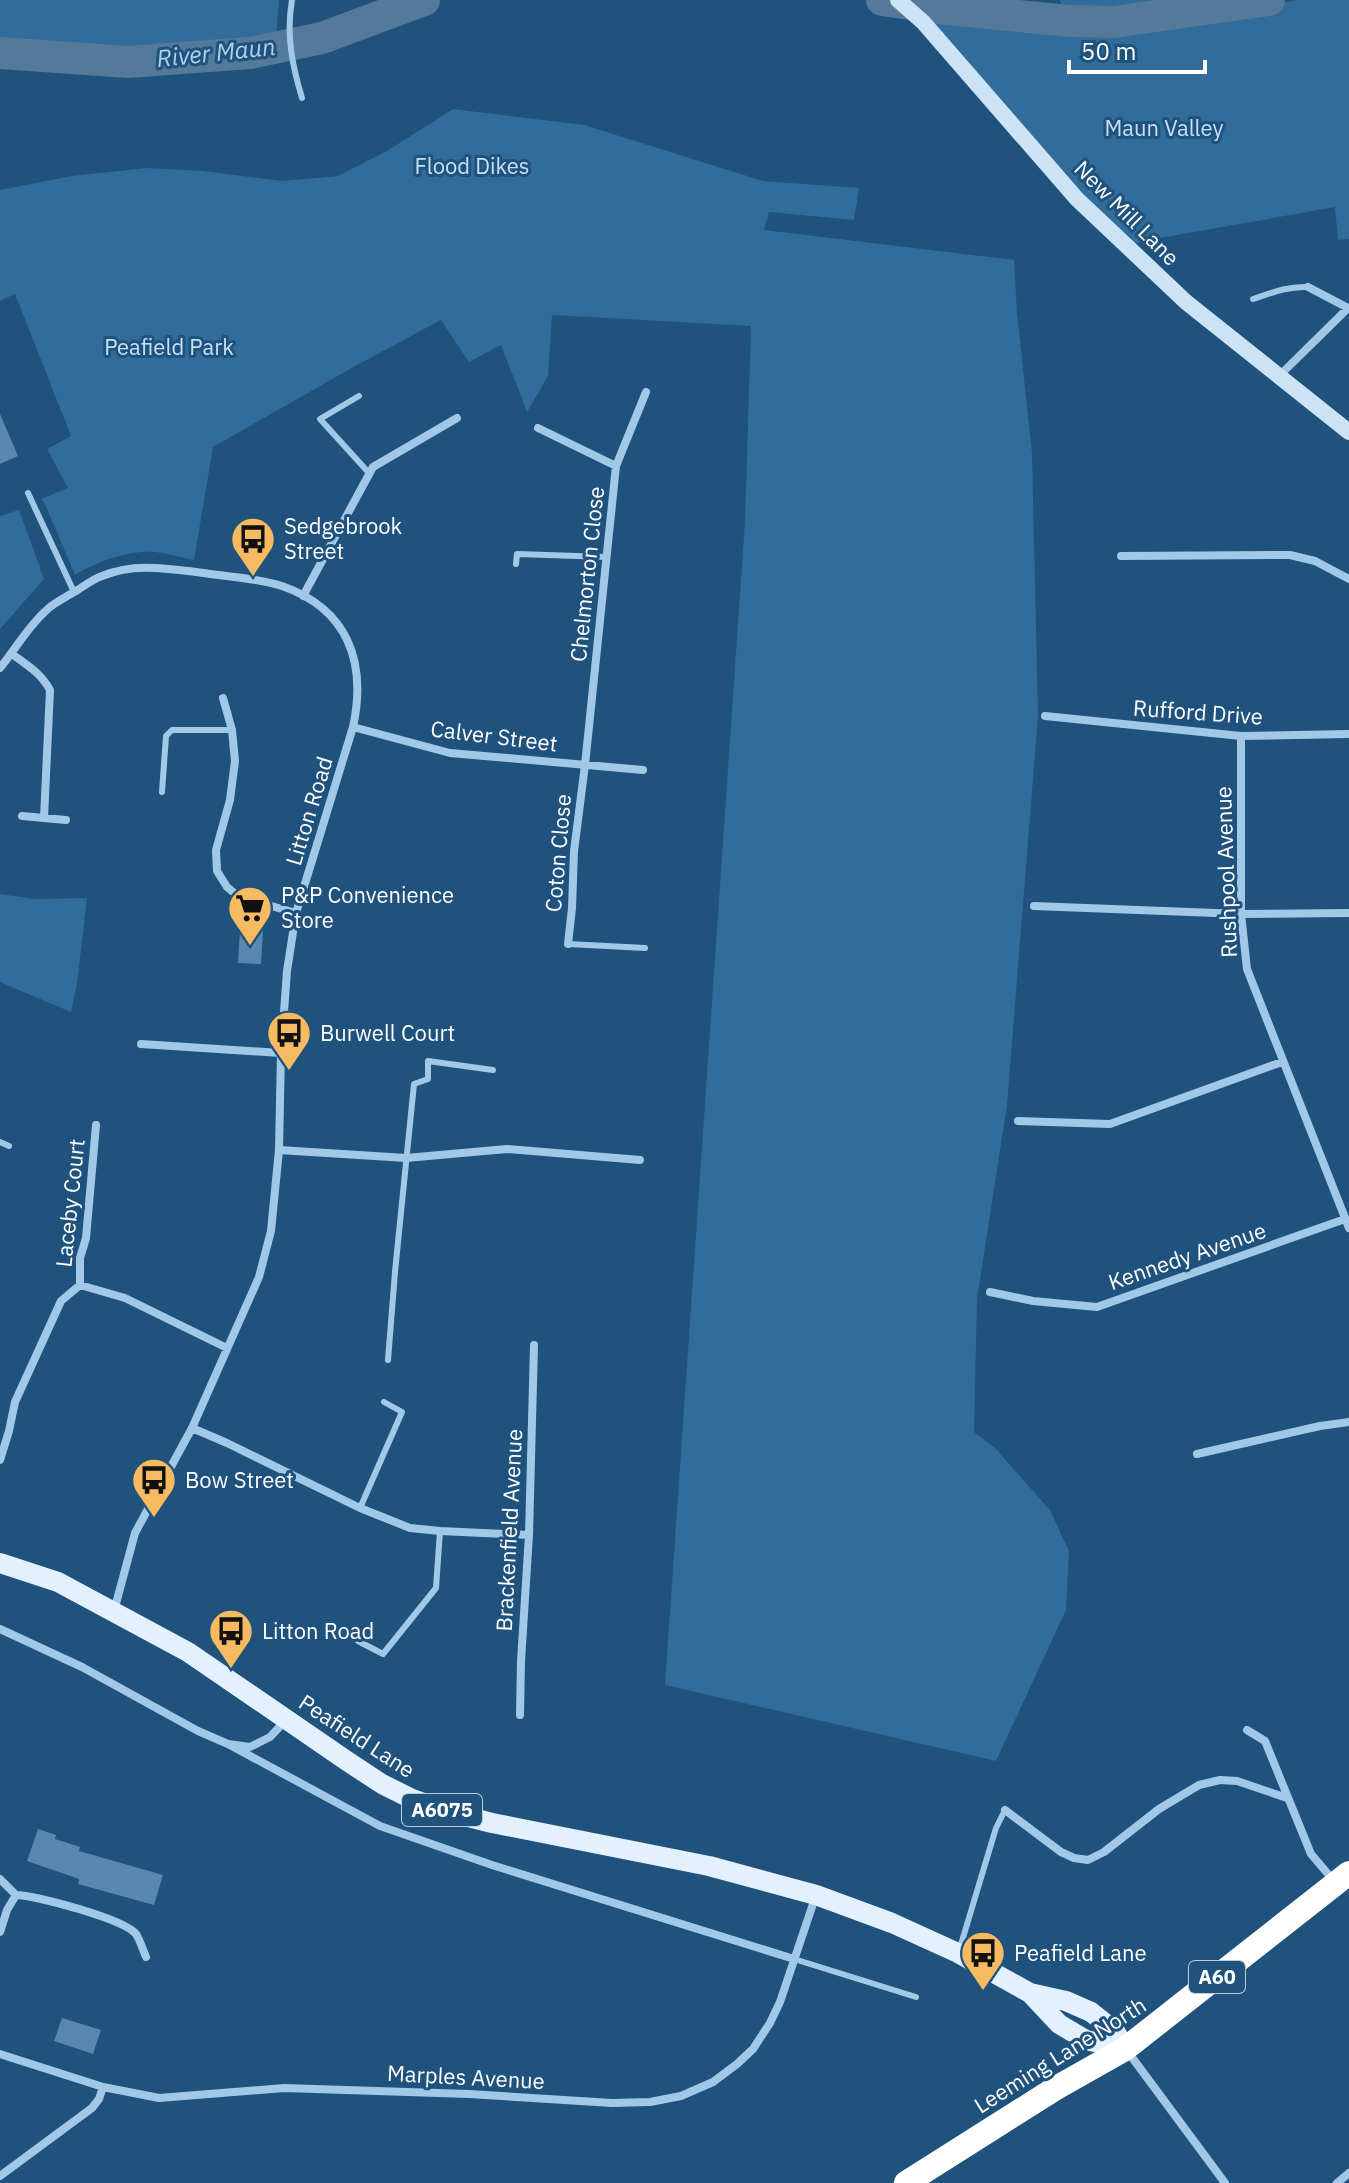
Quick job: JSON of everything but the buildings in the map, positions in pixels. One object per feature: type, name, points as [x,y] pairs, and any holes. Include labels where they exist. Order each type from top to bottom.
[{"type":"highway","name":"Leeming Lane North","points":[[906,2183],[1045,2095],[1125,2049],[1343,1879]]},
{"type":"main road","name":"Peafield Lane","points":[[0,1563],[58,1582],[188,1652],[382,1784],[412,1799],[449,1812],[709,1866],[816,1895],[892,1923],[958,1953],[1030,1993],[1066,2001],[1098,2016],[1115,2031],[1125,2049]]},
{"type":"street","name":"New Mill Lane","points":[[898,0],[923,22],[1077,199],[1186,302],[1349,432]]},
{"type":"street","points":[[1278,377],[1348,308],[1308,287]]},
{"type":"street","name":"Chelmorton Close","points":[[585,765],[616,466],[646,392]]},
{"type":"street","points":[[303,596],[373,467],[457,418]]},
{"type":"street","points":[[538,428],[616,466]]},
{"type":"street","points":[[1121,556],[1290,555],[1315,561],[1349,579]]},
{"type":"street","name":"Litton Road","points":[[0,668],[50,607],[100,576],[129,568],[153,567],[280,585],[303,596],[324,609],[341,629],[352,649],[358,674],[359,702],[353,727],[296,913],[287,971],[279,1150],[271,1231],[259,1277],[192,1428],[135,1533],[114,1611]]},
{"type":"street","points":[[12,654],[44,679],[50,690],[44,818]]},
{"type":"street","points":[[223,698],[232,730],[235,761],[230,800],[216,850],[217,871],[227,887],[239,897],[296,913]]},
{"type":"street","name":"Rufford Drive","points":[[1045,716],[1241,736],[1349,734]]},
{"type":"street","name":"Calver Street","points":[[353,727],[450,753],[643,770]]},
{"type":"street","name":"Rushpool Avenue","points":[[1241,736],[1241,914],[1247,969],[1349,1228]]},
{"type":"street","name":"Coton Close","points":[[568,944],[574,851],[585,765]]},
{"type":"street","points":[[22,816],[66,820]]},
{"type":"street","points":[[1034,906],[1241,914],[1349,913]]},
{"type":"street","points":[[141,1044],[281,1053]]},
{"type":"street","points":[[1018,1121],[1110,1124],[1282,1062]]},
{"type":"street","name":"Laceby Court","points":[[80,1285],[80,1258],[86,1238],[96,1125]]},
{"type":"street","points":[[279,1150],[406,1158],[507,1149],[640,1160]]},
{"type":"street","name":"Kennedy Avenue","points":[[990,1292],[1033,1301],[1097,1307],[1345,1219]]},
{"type":"street","points":[[0,1460],[15,1402],[30,1368],[61,1301],[80,1285],[125,1298],[227,1348]]},
{"type":"street","name":"Brackenfield Avenue","points":[[520,1715],[534,1345]]},
{"type":"street","points":[[1197,1454],[1349,1422]]},
{"type":"street","points":[[192,1428],[360,1508],[410,1528],[529,1535]]},
{"type":"street","points":[[0,1629],[82,1667],[380,1826],[492,1865],[794,1959]]},
{"type":"street","points":[[228,1744],[250,1747],[270,1737],[287,1719]]},
{"type":"street","points":[[1247,1730],[1265,1741],[1311,1854],[1343,1879]]},
{"type":"street","points":[[1005,1810],[1061,1852],[1088,1860],[1104,1852],[1159,1809],[1199,1785],[1220,1780],[1237,1781],[1287,1798]]},
{"type":"street","points":[[0,1879],[16,1895],[31,1895],[116,1922],[135,1933],[146,1957]]},
{"type":"street","points":[[0,1932],[16,1895]]},
{"type":"street","name":"Marples Avenue","points":[[0,2054],[103,2087],[159,2098],[284,2088],[469,2094],[612,2103],[650,2102],[681,2096],[713,2082],[753,2049],[780,2002],[816,1895]]},
{"type":"street","points":[[1125,2049],[1225,2183]]},
{"type":"street","points":[[0,2176],[92,2108],[103,2087]]},
{"type":"street","points":[[1337,2183],[1349,2173]]},
{"type":"lane","points":[[292,0],[289,20],[291,54],[302,98]]},
{"type":"lane","points":[[1253,299],[1281,290],[1308,287]]},
{"type":"lane","points":[[359,396],[320,419],[369,473]]},
{"type":"lane","points":[[28,493],[74,592]]},
{"type":"lane","points":[[516,564],[517,554],[607,557]]},
{"type":"lane","points":[[162,792],[166,736],[172,730],[232,730]]},
{"type":"lane","points":[[568,944],[645,948]]},
{"type":"lane","points":[[388,1360],[414,1084],[428,1079],[428,1061],[493,1070]]},
{"type":"lane","points":[[0,1142],[9,1146]]},
{"type":"lane","points":[[360,1508],[402,1412],[384,1402]]},
{"type":"lane","points":[[358,1641],[383,1654],[436,1588],[440,1531]]},
{"type":"lane","points":[[958,1953],[996,1828],[1005,1810]]},
{"type":"lane","points":[[794,1959],[916,1997]]},
{"type":"green space","points":[[0,0],[279,0],[276,37],[136,47],[0,43]]},
{"type":"green space","points":[[1060,0],[1240,0],[1068,25]]},
{"type":"green space","name":"Maun Valley","points":[[1299,0],[1349,0],[1349,239],[1338,240],[1335,207],[1143,241],[1130,246],[923,13],[1046,30],[1160,21]]},
{"type":"green space","points":[[453,109],[584,125],[763,181],[859,188],[854,220],[769,212],[764,230],[1014,260],[1032,453],[1038,716],[1007,1105],[977,1299],[974,1432],[995,1448],[1050,1510],[1069,1551],[1066,1610],[996,1761],[665,1685],[745,522],[751,326],[552,315],[548,376],[527,412],[501,345],[469,362],[441,320],[213,447],[194,560],[156,552],[135,553],[103,561],[75,575],[41,499],[68,488],[47,449],[71,436],[15,294],[0,301],[0,190],[72,176],[147,168],[282,181],[338,176],[387,151]]},
{"type":"green space","points":[[19,510],[44,579],[0,629],[0,516]]},
{"type":"green space","points":[[0,894],[34,899],[87,898],[71,1012],[0,982]]},
{"type":"waterway","name":"River Maun","points":[[0,53],[128,62],[250,53],[322,38],[424,0]]},
{"type":"waterway","name":"River Maun","points":[[882,0],[1069,21],[1114,22],[1269,0]]},
{"type":"place","name":"Sedgebrook Street","points":[[253,578]]},
{"type":"place","name":"P&P Convenience Store","points":[[250,947]]},
{"type":"place","name":"Burwell Court","points":[[289,1072]]},
{"type":"place","name":"Bow Street","points":[[154,1519]]},
{"type":"place","name":"Litton Road","points":[[231,1670]]},
{"type":"place","name":"Peafield Lane","points":[[983,1992]]},
{"type":"park label","name":"Flood Dikes","points":[[472,166]]},
{"type":"park label","name":"Peafield Park","points":[[169,347]]}]
